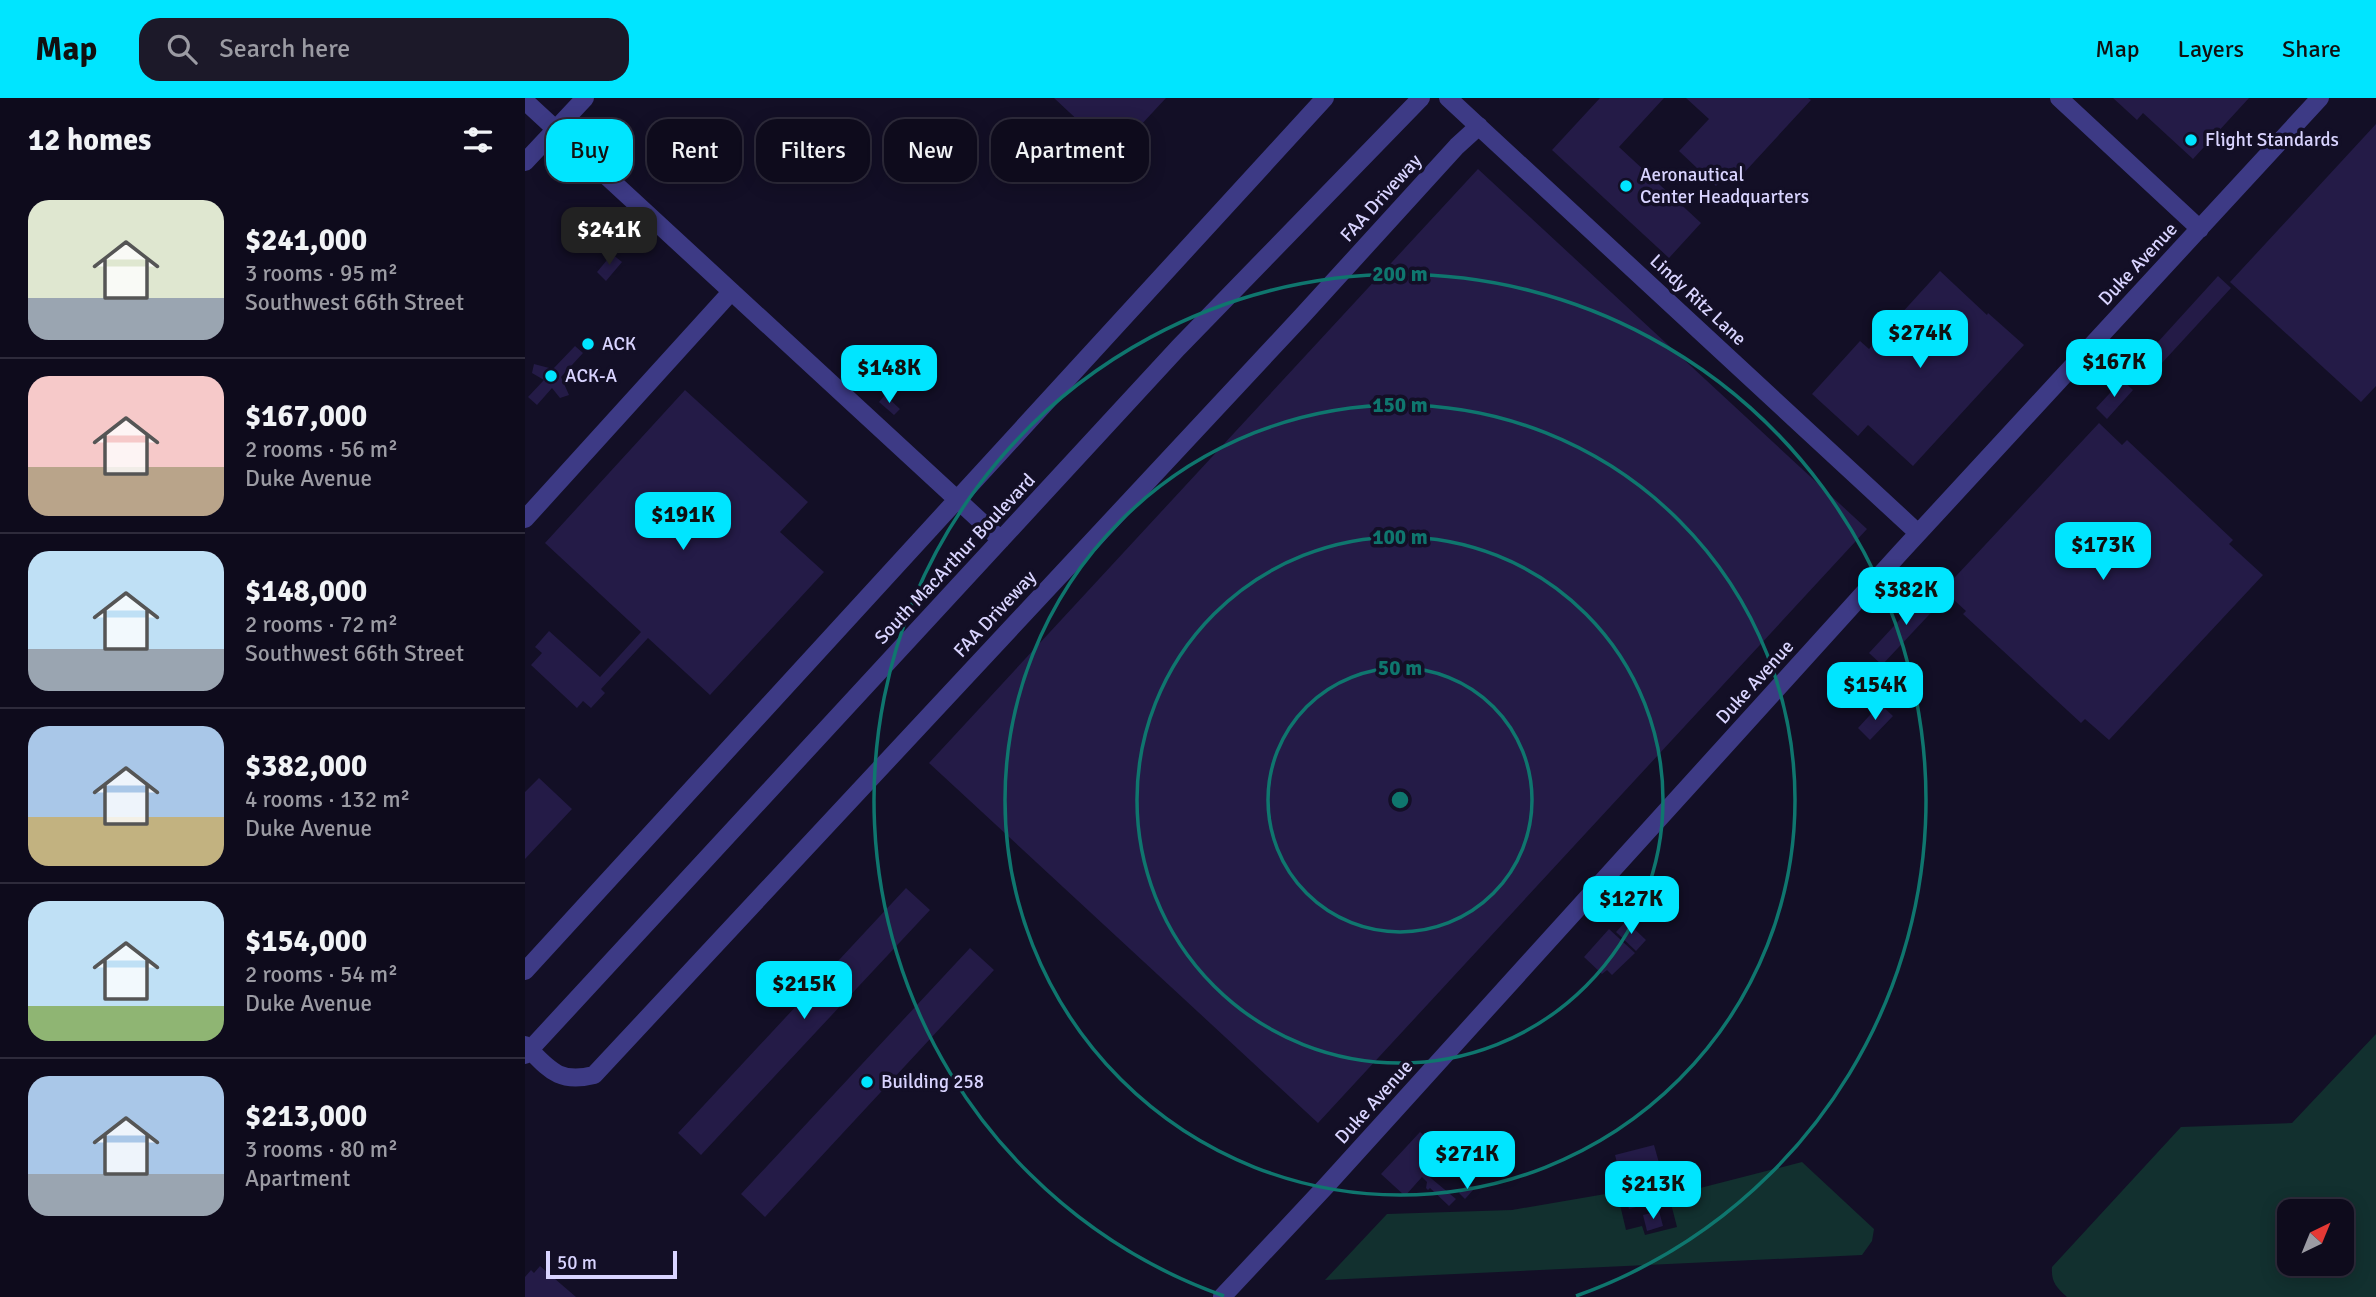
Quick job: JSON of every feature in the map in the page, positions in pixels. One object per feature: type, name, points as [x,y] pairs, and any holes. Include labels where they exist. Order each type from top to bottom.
[{"type":"street","points":[[565,119],[585,98]]},
{"type":"street","points":[[525,971],[1325,98]]},
{"type":"street","name":"South MacArthur Boulevard","points":[[527,1050],[1178,348],[1421,98]]},
{"type":"street","name":"Lindy Ritz Lane","points":[[1448,98],[1919,533]]},
{"type":"street","points":[[2059,98],[2200,229]]},
{"type":"street","name":"Duke Avenue","points":[[1222,1297],[2320,98]]},
{"type":"street","points":[[525,101],[546,120]]},
{"type":"street","name":"FAA Driveway","points":[[527,1050],[561,1077],[579,1079],[594,1075],[1303,315],[1457,146],[1479,126]]},
{"type":"street","points":[[525,162],[546,140]]},
{"type":"street","points":[[613,182],[1001,540]]},
{"type":"street","points":[[525,519],[731,292]]},
{"type":"green space","points":[[2376,1034],[2376,1297],[2067,1297],[2053,1280],[2052,1267],[2181,1127],[2292,1123]]},
{"type":"green space","points":[[1802,1162],[1874,1229],[1872,1241],[1862,1255],[1325,1280],[1387,1214],[1512,1210],[1617,1192],[1626,1230],[1642,1226],[1645,1235],[1677,1227],[1669,1196]]},
{"type":"building","points":[[1054,98],[1166,98],[1146,119],[1076,119]]},
{"type":"building","name":"Aeronautical Center Headquarters","points":[[1600,98],[1664,98],[1619,147],[1701,223],[1669,258],[1552,150]]},
{"type":"building","name":"Aeronautical Center Headquarters","points":[[1686,98],[1811,100],[1742,175],[1734,167],[1716,186],[1679,151],[1709,119]]},
{"type":"building","name":"Flight Standards","points":[[2113,98],[2249,98],[2193,159],[2143,113],[2137,120]]},
{"type":"building","points":[[2376,124],[2376,386],[2361,402],[2230,282]]},
{"type":"building","points":[[1478,169],[1867,529],[1318,1123],[929,763]]},
{"type":"building","points":[[612,254],[622,262],[606,281],[597,272]]},
{"type":"building","points":[[1940,271],[2024,345],[1913,466],[1868,425],[1858,436],[1812,394],[1860,341],[1869,349]]},
{"type":"building","points":[[2218,276],[2231,288],[2150,376],[2137,365]]},
{"type":"building","name":"ACK-A","points":[[575,346],[583,353],[561,377],[569,395],[560,398],[552,388],[537,405],[528,397],[544,380],[532,373],[534,364],[553,369]]},
{"type":"building","points":[[2122,380],[2133,390],[2107,419],[2096,408]]},
{"type":"building","points":[[685,390],[808,502],[780,532],[824,572],[710,695],[648,638],[601,689],[605,693],[591,708],[583,701],[577,708],[531,665],[542,653],[535,647],[549,631],[600,677],[641,632],[545,543]]},
{"type":"building","points":[[885,395],[900,409],[894,415],[879,402]]},
{"type":"building","points":[[2099,423],[2122,445],[2127,440],[2233,540],[2229,544],[2263,575],[2109,740],[2085,719],[2081,723],[1963,614],[1966,611],[1943,590]]},
{"type":"building","points":[[1929,588],[1942,601],[1882,665],[1869,653]]},
{"type":"building","points":[[1880,704],[1893,716],[1870,740],[1858,728]]},
{"type":"building","points":[[539,778],[572,809],[525,859],[525,792]]},
{"type":"building","points":[[906,888],[930,910],[701,1155],[678,1133]]},
{"type":"building","points":[[1636,906],[1641,910],[1632,920],[1627,915]]},
{"type":"building","points":[[1626,921],[1646,940],[1636,951],[1616,932]]},
{"type":"building","points":[[1609,929],[1635,953],[1612,975],[1607,970],[1602,974],[1584,957]]},
{"type":"building","name":"Building 258","points":[[970,948],[994,970],[765,1217],[741,1194]]},
{"type":"building","points":[[1420,1132],[1445,1154],[1426,1174],[1456,1199],[1449,1206],[1430,1188],[1426,1188],[1427,1182],[1422,1177],[1405,1196],[1381,1174]]},
{"type":"building","points":[[1654,1145],[1669,1198],[1629,1209],[1615,1155]]},
{"type":"building","points":[[1468,1183],[1474,1189],[1465,1199],[1459,1193]]},
{"type":"building","points":[[1659,1211],[1663,1226],[1647,1231],[1643,1215]]},
{"type":"building","points":[[540,1266],[576,1297],[525,1297],[525,1277]]},
{"type":"place","name":"Flight Standards","points":[[2191,140]]},
{"type":"place","name":"Aeronautical Center Headquarters","points":[[1626,186]]},
{"type":"place","name":"ACK","points":[[588,344]]},
{"type":"place","name":"ACK-A","points":[[551,376]]},
{"type":"place","name":"Building 258","points":[[867,1082]]}]
